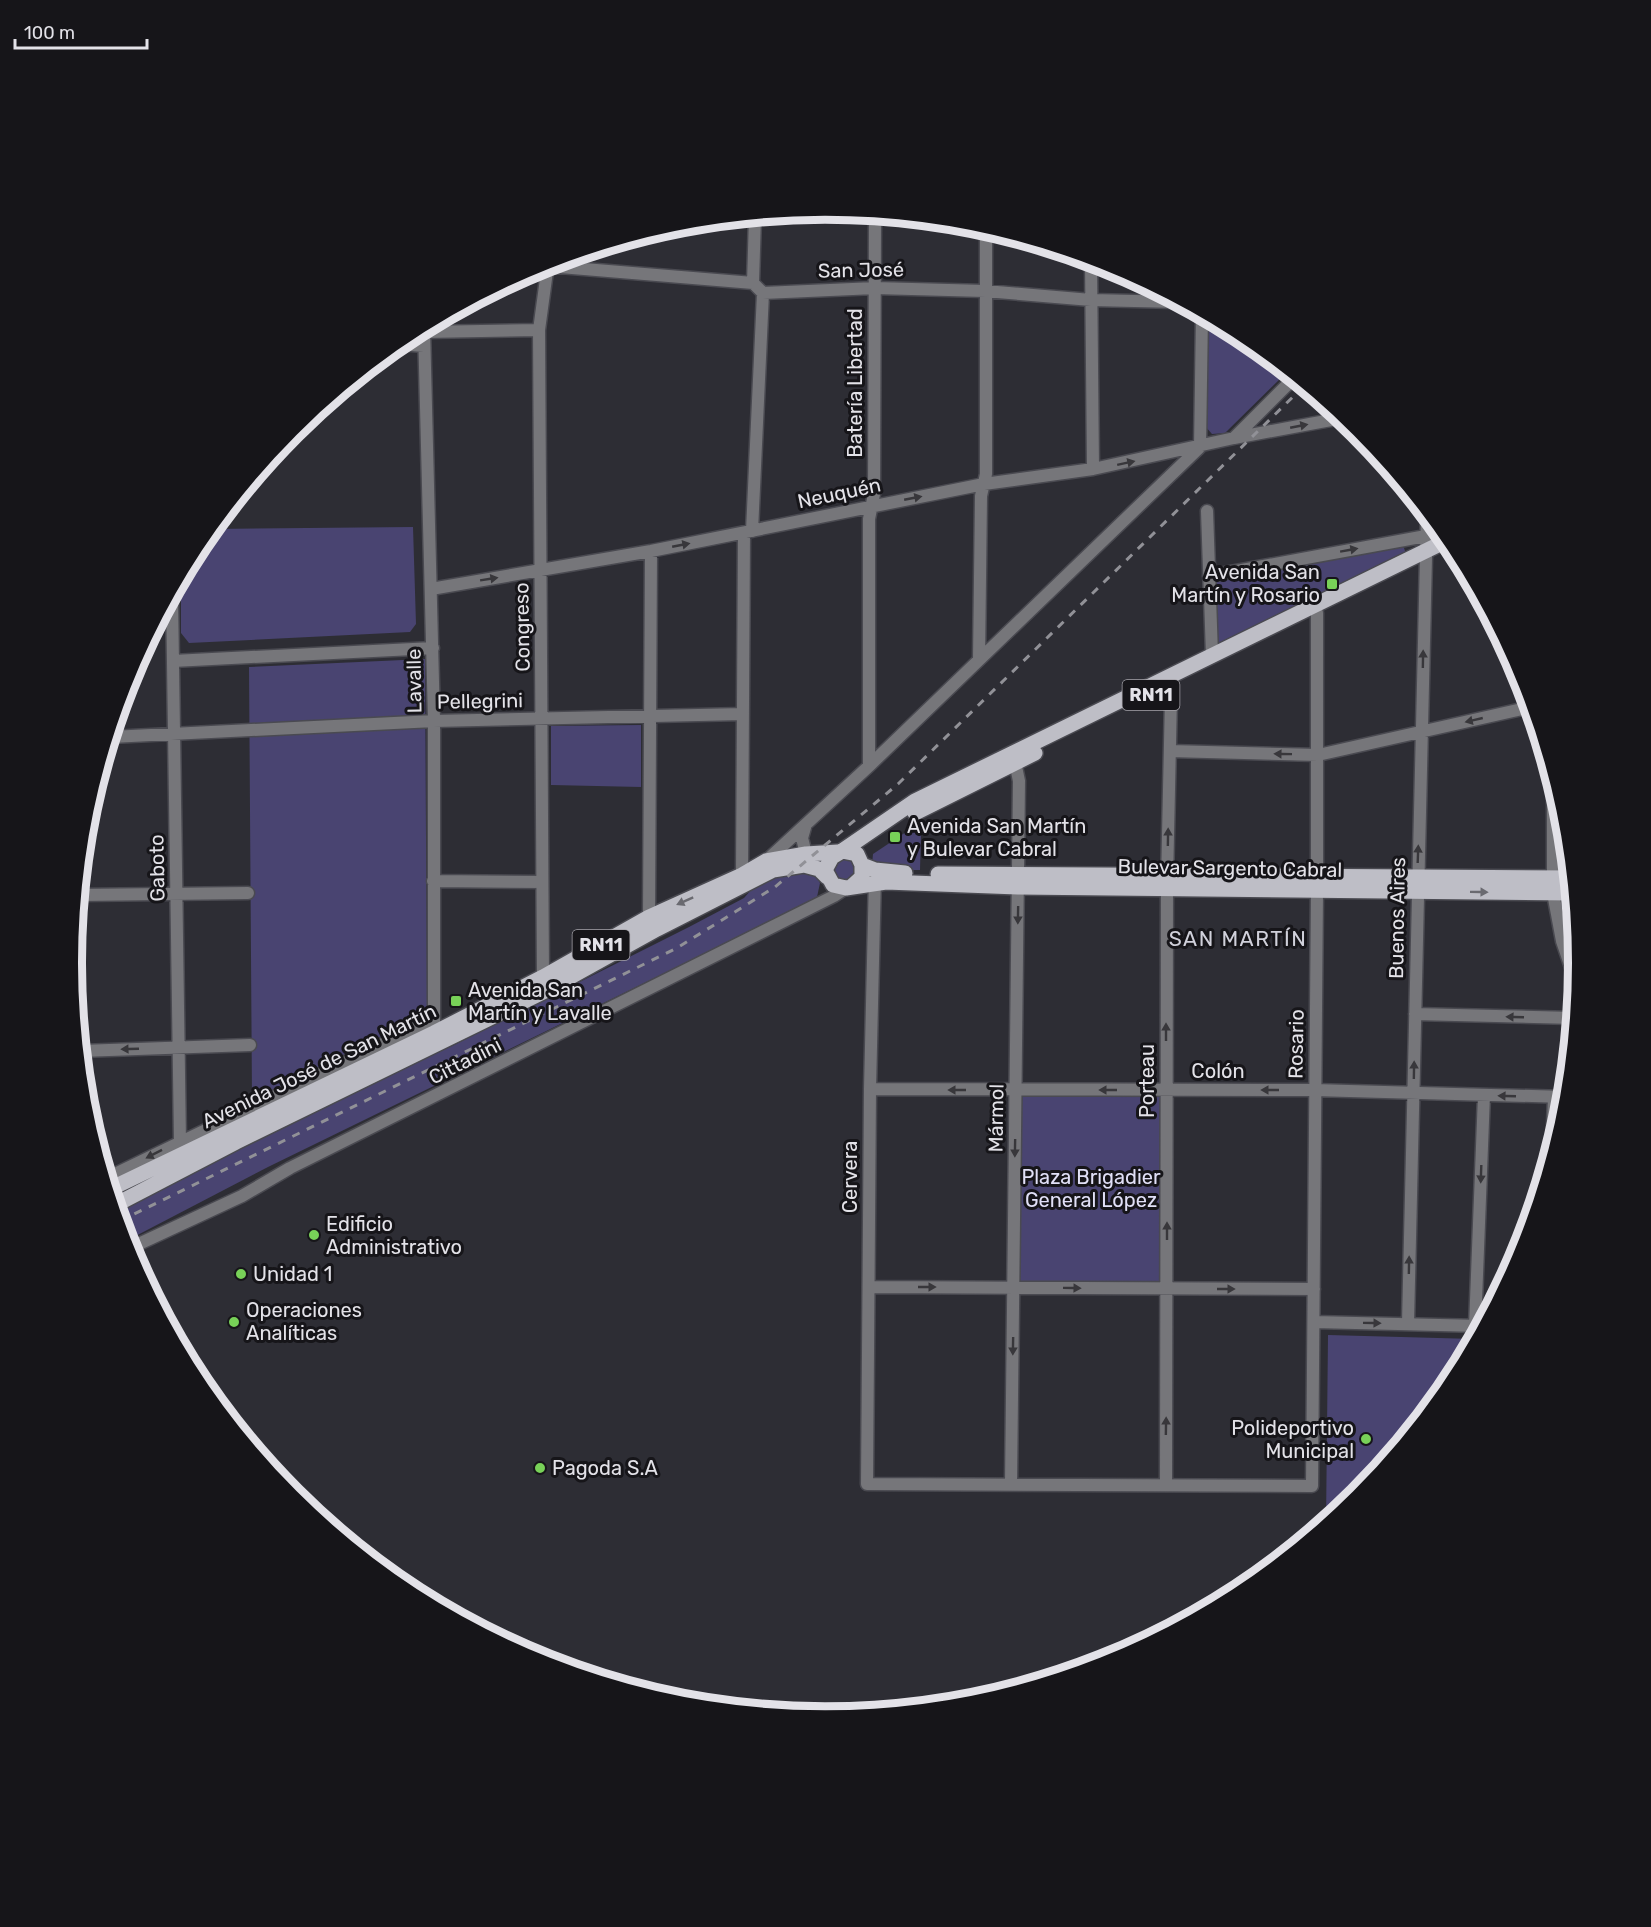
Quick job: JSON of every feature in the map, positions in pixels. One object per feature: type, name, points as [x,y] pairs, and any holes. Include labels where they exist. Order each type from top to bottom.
[{"type":"main road","name":"RN11","points":[[1167,682],[1212,655],[1315,609],[1402,561],[1438,544]]},
{"type":"main road","name":"RN11","points":[[840,852],[915,801],[1014,757],[1167,682],[1315,609],[1426,549],[1440,547]]},
{"type":"main road","name":"RN11","points":[[868,869],[872,843],[921,809],[1014,757]]},
{"type":"main road","points":[[827,878],[828,863],[840,852],[851,851],[868,869]]},
{"type":"main road","name":"Avenida José de San Martín","points":[[117,1186],[434,1026],[545,984],[649,917],[742,875],[765,861],[806,854],[840,852]]},
{"type":"main road","name":"Avenida José de San Martín","points":[[122,1202],[772,870],[804,865],[819,869],[827,878]]},
{"type":"main road","name":"Bulevar Sargento Cabral","points":[[848,887],[868,869],[1018,881],[1553,885],[1564,889]]},
{"type":"main road","name":"RN11","points":[[827,878],[833,885],[848,887]]},
{"type":"main road","name":"Bulevar Sargento Cabral","points":[[1553,885],[1563,881]]},
{"type":"street","name":"Batería Libertad","points":[[869,766],[869,519],[872,505],[875,222]]},
{"type":"street","points":[[753,283],[755,224]]},
{"type":"street","points":[[979,660],[981,496],[984,484],[986,239]]},
{"type":"street","points":[[569,267],[753,283],[763,293],[748,532],[743,714],[742,875]]},
{"type":"street","points":[[1091,270],[1093,469]]},
{"type":"street","name":"Congreso","points":[[545,984],[542,882],[543,719],[539,330],[547,275]]},
{"type":"street","name":"San José","points":[[763,293],[875,288],[986,291],[1091,300],[1163,302]]},
{"type":"street","points":[[742,845],[748,854],[765,861],[869,766],[1200,447],[1202,323]]},
{"type":"street","points":[[438,330],[539,330]]},
{"type":"street","name":"Lavalle","points":[[424,339],[433,648],[434,1026]]},
{"type":"street","points":[[414,345],[424,346]]},
{"type":"street","points":[[1234,438],[1289,383]]},
{"type":"street","name":"Neuquén","points":[[431,589],[651,551],[984,484],[1093,469],[1234,438],[1331,420]]},
{"type":"street","points":[[1207,511],[1212,655]]},
{"type":"street","name":"Buenos Aires","points":[[1408,1323],[1426,527]]},
{"type":"street","points":[[1209,576],[1396,542],[1426,549]]},
{"type":"street","points":[[1396,542],[1404,548],[1406,554],[1402,561]]},
{"type":"street","points":[[649,917],[648,717],[651,551]]},
{"type":"street","name":"Rosario","points":[[1166,1484],[1312,1486],[1318,755],[1315,609]]},
{"type":"street","name":"Gaboto","points":[[171,613],[180,1142]]},
{"type":"street","points":[[173,661],[433,648]]},
{"type":"street","name":"Porteau","points":[[1166,1484],[1167,882],[1170,751],[1167,682]]},
{"type":"street","points":[[1170,751],[1318,755],[1523,708]]},
{"type":"street","name":"Pellegrini","points":[[118,737],[434,722],[743,714]]},
{"type":"street","name":"Mármol","points":[[1011,1484],[1018,881],[1014,757]]},
{"type":"street","points":[[1554,818],[1553,885],[1562,941],[1568,958]]},
{"type":"street","points":[[806,854],[802,838],[808,820]]},
{"type":"street","name":"Cervera","points":[[868,869],[870,1089],[867,1484],[1011,1484]]},
{"type":"street","points":[[817,904],[824,895],[827,878]]},
{"type":"street","points":[[433,881],[542,882]]},
{"type":"street","name":"Cittadini","points":[[138,1244],[242,1196],[290,1168],[848,887]]},
{"type":"street","points":[[86,895],[248,893]]},
{"type":"street","points":[[1415,1014],[1566,1018]]},
{"type":"street","points":[[114,1175],[434,1026]]},
{"type":"street","points":[[88,1051],[250,1045]]},
{"type":"street","name":"Colón","points":[[870,1089],[1314,1090],[1556,1097]]},
{"type":"street","points":[[1478,1318],[1484,1095]]},
{"type":"street","points":[[869,1287],[1314,1289]]},
{"type":"street","points":[[1314,1322],[1474,1326]]},
{"type":"street","points":[[1011,1484],[1166,1484]]},
{"type":"green space","points":[[1204,324],[1282,377],[1225,433],[1212,434],[1205,426]]},
{"type":"green space","points":[[413,527],[416,624],[410,632],[189,643],[181,633],[181,594],[223,529]]},
{"type":"green space","points":[[1396,542],[1404,548],[1406,554],[1213,655],[1209,576]]},
{"type":"green space","points":[[425,659],[427,1014],[252,1100],[249,667]]},
{"type":"green space","points":[[641,725],[641,787],[551,785],[551,726]]},
{"type":"green space","points":[[915,826],[921,835],[920,870],[892,870],[872,865],[873,854]]},
{"type":"green space","points":[[846,856],[859,867],[850,880],[839,881],[830,868]]},
{"type":"green space","points":[[805,871],[815,874],[820,883],[817,897],[268,1167],[135,1236],[124,1207],[297,1116],[452,1046],[689,927],[744,898],[751,890],[776,877]]},
{"type":"green space","name":"Plaza Brigadier General López","points":[[1016,1090],[1166,1090],[1168,1290],[1013,1287]]},
{"type":"green space","name":"Polideportivo Municipal","points":[[1328,1335],[1467,1339],[1415,1416],[1351,1489],[1326,1512]]},
{"type":"railway","points":[[128,1217],[677,948],[775,887],[898,784],[1299,391]]},
{"type":"place","name":"Avenida San Martín y Rosario","points":[[1332,584]]},
{"type":"place","name":"Avenida San Martín y Bulevar Cabral","points":[[895,837]]},
{"type":"place","name":"Avenida San Martín y Lavalle","points":[[456,1001]]},
{"type":"place","name":"Edificio Administrativo","points":[[314,1235]]},
{"type":"place","name":"Unidad 1","points":[[241,1274]]},
{"type":"place","name":"Operaciones Analíticas","points":[[234,1322]]},
{"type":"place","name":"Polideportivo Municipal","points":[[1366,1439]]},
{"type":"place","name":"Pagoda S.A","points":[[540,1468]]},
{"type":"district","name":"SAN MARTÍN","points":[[1238,938]]}]
